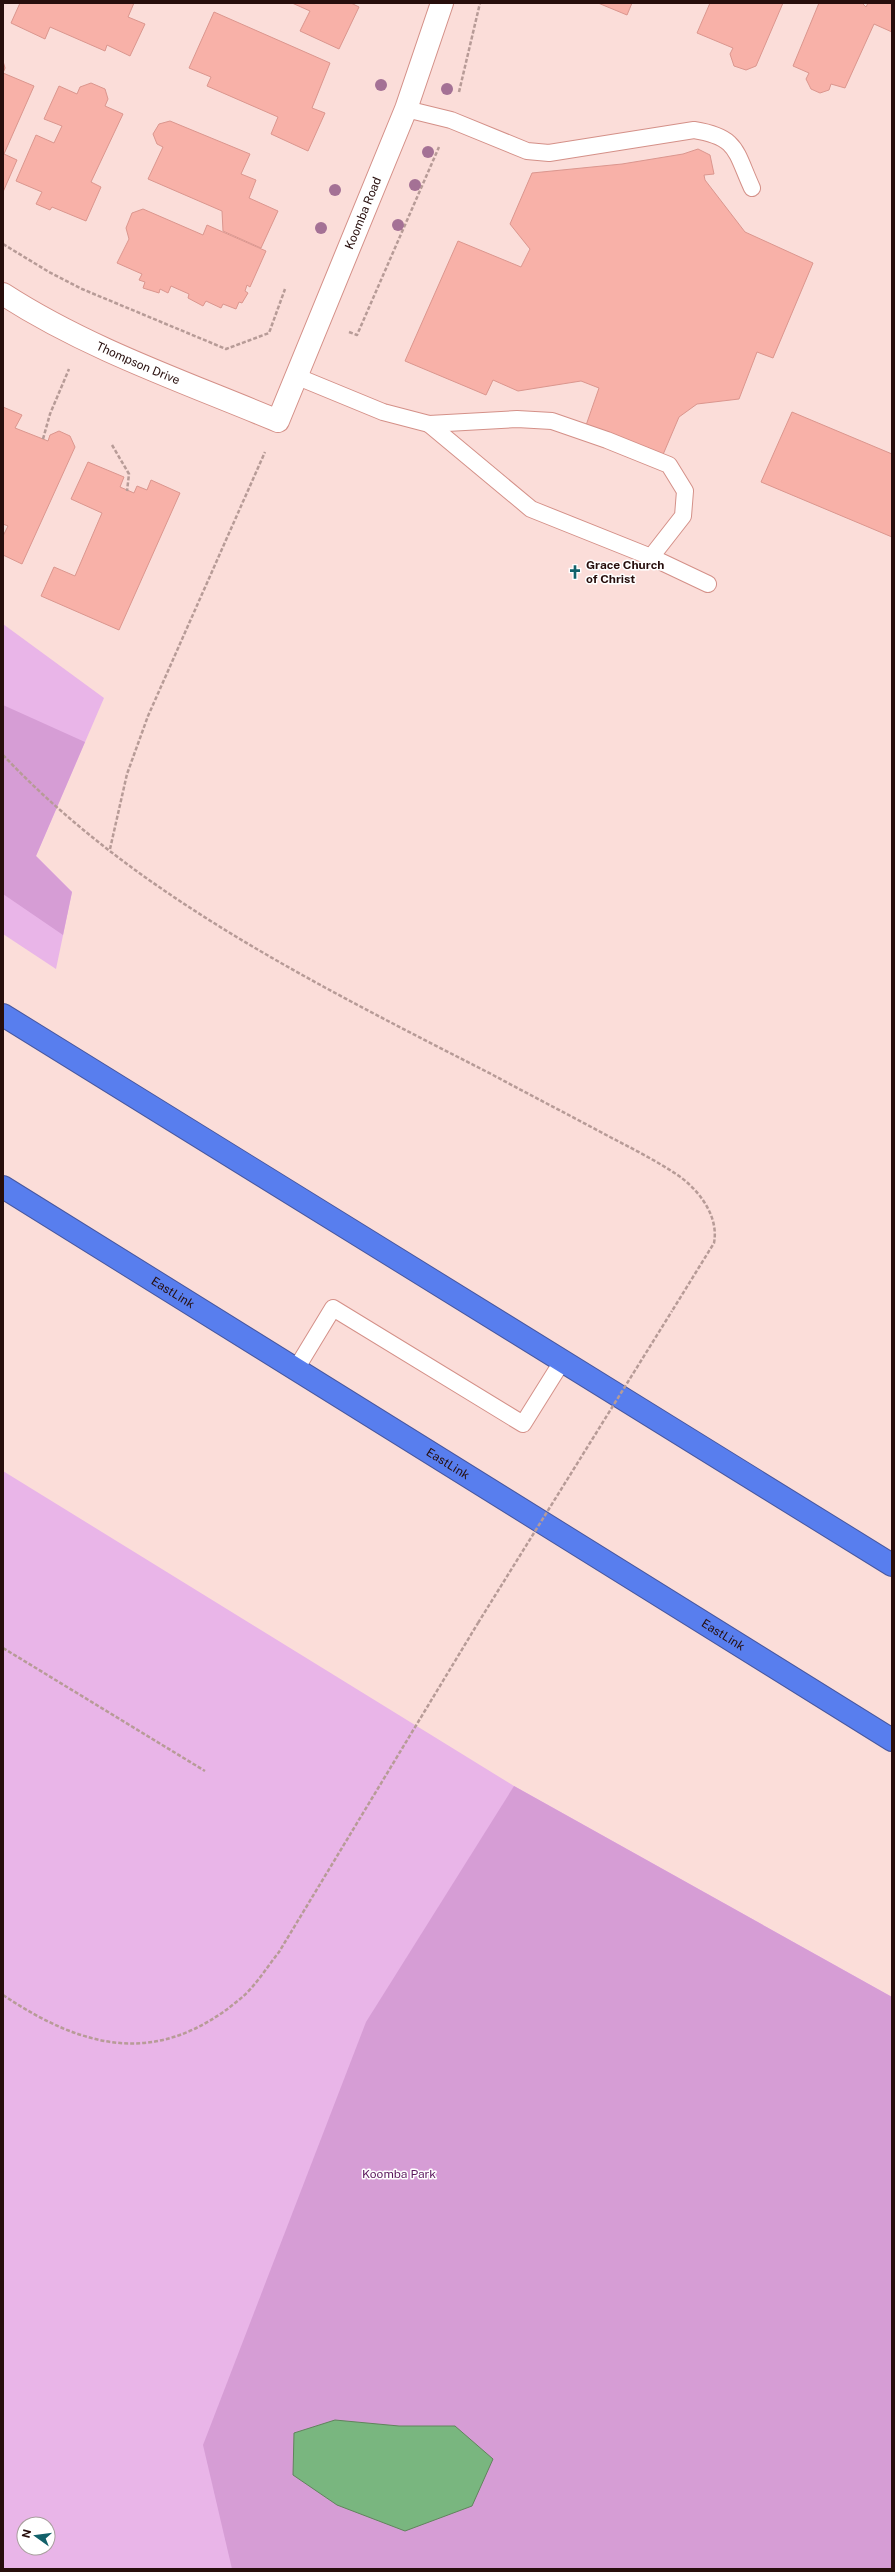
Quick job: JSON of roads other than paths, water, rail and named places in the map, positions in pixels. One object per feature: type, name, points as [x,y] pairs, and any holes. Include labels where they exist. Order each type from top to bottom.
[{"type":"highway","points":[[3,1014],[892,1565]]},
{"type":"highway","name":"EastLink","points":[[3,1187],[892,1740]]},
{"type":"street","name":"Koomba Road","points":[[278,421],[298,377],[406,109],[442,3]]},
{"type":"street","name":"Thompson Drive","points":[[3,294],[43,319],[82,339],[278,421]]},
{"type":"lane","points":[[406,109],[451,120],[527,151],[548,153],[694,130],[716,133],[728,140],[752,188]]},
{"type":"lane","points":[[298,377],[383,412],[429,424],[517,419],[552,422],[607,440],[669,466],[685,491],[683,516],[650,557]]},
{"type":"lane","points":[[429,424],[531,509],[650,557],[708,584]]},
{"type":"lane","points":[[296,1369],[333,1308],[523,1424],[563,1360]]},
{"type":"place","name":"Grace Church of Christ","points":[[575,572]]},
{"type":"park label","name":"Koomba Park","points":[[399,2174]]}]
